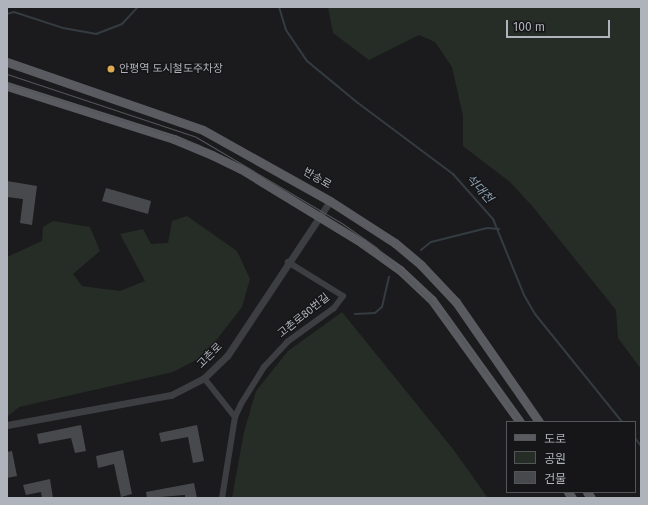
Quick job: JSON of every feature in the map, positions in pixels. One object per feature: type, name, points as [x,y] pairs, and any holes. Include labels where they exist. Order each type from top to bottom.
[{"type":"main road","name":"반송로","points":[[7,62],[203,130],[330,201],[395,243],[442,286],[470,320],[538,421]]},
{"type":"main road","points":[[7,86],[174,139],[241,169],[400,270],[432,300],[519,421]]},
{"type":"street","name":"고촌로","points":[[7,425],[171,395],[204,378],[227,356],[288,262],[330,201]]},
{"type":"street","name":"고촌로80번길","points":[[222,498],[235,417],[264,367],[287,342],[334,308],[343,296],[288,262]]},
{"type":"street","points":[[204,378],[235,417]]},
{"type":"green space","points":[[328,7],[641,7],[641,369],[618,338],[616,310],[533,207],[510,182],[463,146],[463,116],[452,67],[435,42],[419,35],[369,60],[333,33]]},
{"type":"green space","points":[[187,216],[237,251],[250,279],[242,307],[204,356],[173,372],[19,407],[7,417],[7,257],[42,241],[43,227],[53,221],[90,227],[100,251],[73,274],[82,286],[120,291],[145,281],[120,234],[143,229],[151,244],[168,243],[172,221]]},
{"type":"green space","points":[[342,312],[453,449],[488,498],[232,498],[244,432],[256,391],[288,351]]},
{"type":"building","points":[[7,181],[37,186],[32,225],[20,223],[23,199],[7,197]]},
{"type":"building","points":[[106,188],[151,201],[148,214],[102,201]]},
{"type":"building","points":[[81,425],[86,451],[75,453],[71,438],[39,444],[37,434]]},
{"type":"building","points":[[197,425],[204,461],[193,463],[188,437],[161,442],[159,433]]},
{"type":"building","points":[[123,450],[132,494],[121,497],[114,464],[98,468],[96,456]]},
{"type":"building","points":[[12,451],[17,476],[7,478],[7,452]]},
{"type":"building","points":[[50,479],[53,498],[42,498],[41,492],[26,495],[23,485]]},
{"type":"building","points":[[194,483],[197,498],[185,498],[185,495],[147,498],[146,492]]},
{"type":"waterway","points":[[7,14],[14,12],[63,28],[96,34],[122,24],[138,7]]},
{"type":"waterway","name":"석대천","points":[[279,7],[286,30],[307,61],[358,103],[453,174],[493,219],[524,295],[535,314],[621,421]]},
{"type":"waterway","points":[[421,250],[431,242],[487,228],[499,229]]},
{"type":"waterway","points":[[355,314],[375,313],[382,307],[389,277]]},
{"type":"waterway","name":"석대천","points":[[636,439],[641,446]]},
{"type":"tram line","points":[[7,74],[196,137],[343,224],[376,247],[448,319],[519,421]]},
{"type":"tram line","points":[[7,83],[199,145]]},
{"type":"tram line","points":[[567,493],[570,498]]},
{"type":"place","name":"안평역 도시철도주차장","points":[[111,69]]}]
